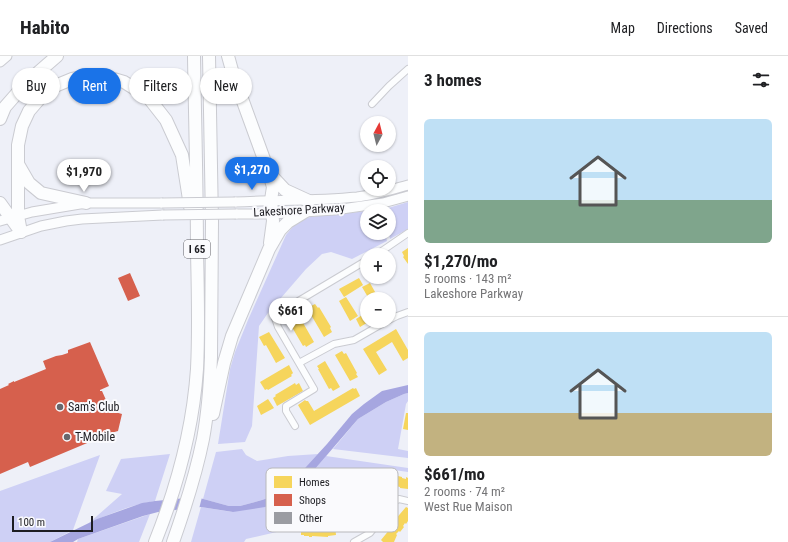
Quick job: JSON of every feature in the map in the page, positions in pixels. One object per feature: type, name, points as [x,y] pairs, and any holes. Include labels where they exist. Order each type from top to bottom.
[{"type":"highway","points":[[0,119],[5,106],[26,83],[57,56]]},
{"type":"highway","name":"I 65","points":[[155,542],[172,496],[186,441],[192,413],[197,370],[198,285],[194,56]]},
{"type":"highway","name":"I 65","points":[[173,542],[190,494],[200,450],[206,437],[211,357],[212,221],[209,56]]},
{"type":"highway","points":[[228,56],[232,74],[273,187],[271,200],[273,221],[269,249]]},
{"type":"highway","points":[[10,218],[18,164],[18,145],[22,126],[29,111],[41,97],[55,86],[72,79],[89,76],[107,77],[124,82],[148,97],[166,120],[182,155],[188,193],[198,285]]},
{"type":"highway","points":[[18,164],[29,183],[41,193],[86,203]]},
{"type":"highway","points":[[206,437],[232,336],[269,249],[280,230],[307,206],[285,190],[269,173]]},
{"type":"highway","points":[[0,202],[21,232]]},
{"type":"main road","points":[[0,62],[7,56]]},
{"type":"main road","name":"Lakeshore Parkway","points":[[21,232],[52,224],[82,219],[163,215],[272,214],[359,197],[408,185]]},
{"type":"main road","name":"Lakeshore Parkway","points":[[86,203],[235,202],[271,200],[335,210],[383,203],[408,196]]},
{"type":"main road","points":[[10,218],[32,212],[86,203]]},
{"type":"main road","points":[[0,240],[21,232]]},
{"type":"street","points":[[372,104],[408,69]]},
{"type":"street","points":[[386,248],[408,233]]},
{"type":"street","points":[[295,426],[286,411],[286,406],[314,389],[278,327],[276,318],[280,312],[360,264]]},
{"type":"street","points":[[396,316],[408,312]]},
{"type":"street","points":[[300,363],[334,344],[354,340],[375,328]]},
{"type":"street","points":[[398,500],[408,501]]},
{"type":"street","points":[[354,542],[371,532]]},
{"type":"shaded area","points":[[408,202],[408,229],[396,236],[396,206]]},
{"type":"shaded area","points":[[360,212],[360,240],[387,241],[373,248],[360,248],[360,255],[352,259],[331,252],[322,254],[306,269],[268,313],[259,326],[252,426],[245,442],[218,444],[230,369],[235,352],[286,235],[296,223],[310,217]]},
{"type":"shaded area","points":[[408,385],[408,393],[386,402],[358,419],[316,468],[305,468],[352,414],[382,391]]},
{"type":"shaded area","points":[[408,393],[408,401],[406,404],[398,449],[408,451],[408,458],[333,449],[358,419],[386,402]]},
{"type":"shaded area","points":[[242,449],[246,455],[257,461],[288,456],[318,454],[305,468],[266,468],[266,499],[240,506],[229,506],[203,499],[216,452]]},
{"type":"shaded area","points":[[170,454],[155,501],[139,504],[89,523],[122,494],[106,491],[121,459]]},
{"type":"shaded area","points":[[100,455],[73,530],[50,542],[0,542],[0,491]]},
{"type":"shaded area","points":[[326,456],[408,468],[408,472],[398,471],[398,468],[316,468]]},
{"type":"shaded area","points":[[196,497],[229,506],[240,506],[266,499],[266,507],[233,512],[201,507],[158,512],[143,516],[73,542],[50,542],[97,519],[142,503]]},
{"type":"shaded area","points":[[266,501],[266,532],[277,532],[246,539],[244,542],[191,542],[201,507],[232,512]]},
{"type":"shaded area","points":[[150,514],[139,542],[77,542],[78,539]]},
{"type":"pier","points":[[197,495],[202,497],[199,509],[177,511],[181,497]]},
{"type":"building: Homes","points":[[408,248],[408,264],[403,257],[402,252]]},
{"type":"building: Homes","points":[[359,278],[360,284],[363,285],[344,297],[339,289]]},
{"type":"building: Homes","points":[[371,284],[375,292],[365,292],[362,287]]},
{"type":"building: Homes","points":[[346,297],[358,316],[350,321],[339,301]]},
{"type":"building: Homes","points":[[315,304],[318,308],[319,307],[331,327],[332,332],[324,337],[307,308]]},
{"type":"building: Homes","points":[[298,314],[314,342],[306,347],[305,345],[303,346],[289,322],[291,321],[289,319]]},
{"type":"building: Homes","points":[[360,316],[360,327],[356,319]]},
{"type":"building: Homes","points":[[396,329],[408,350],[408,358],[403,361],[392,342],[376,352],[387,370],[379,375],[363,349]]},
{"type":"building: Homes","points":[[269,332],[285,358],[276,363],[266,345],[264,346],[259,337]]},
{"type":"building: Homes","points":[[342,351],[344,354],[346,353],[357,373],[356,374],[358,377],[350,381],[335,355]]},
{"type":"building: Homes","points":[[325,361],[340,387],[333,391],[331,388],[329,389],[317,366]]},
{"type":"building: Homes","points":[[289,365],[293,373],[291,375],[292,376],[268,390],[265,390],[260,382]]},
{"type":"building: Homes","points":[[295,383],[296,385],[299,383],[303,391],[277,406],[273,398],[276,396],[275,395]]},
{"type":"building: Homes","points":[[353,388],[356,388],[360,396],[310,425],[298,405],[305,400],[308,401],[314,411]]},
{"type":"building: Homes","points":[[268,399],[274,408],[261,415],[257,406]]},
{"type":"building: Homes","points":[[406,413],[408,413],[408,430],[403,429]]},
{"type":"building: Homes","points":[[398,476],[406,479],[406,477],[408,478],[408,489],[398,487]]},
{"type":"building: Homes","points":[[406,507],[408,508],[408,521],[406,524],[405,523],[400,532],[398,532],[398,516]]},
{"type":"building: Homes","points":[[301,532],[336,532],[336,535],[328,537],[309,537],[301,535]]},
{"type":"building: Homes","points":[[388,532],[398,532],[394,542],[383,542],[381,540]]},
{"type":"building: Shops","points":[[130,273],[140,296],[128,301],[118,278]]},
{"type":"building: Shops","points":[[90,342],[109,386],[100,390],[102,391],[106,400],[104,401],[108,410],[122,414],[118,431],[111,433],[113,437],[102,441],[101,438],[30,467],[28,462],[0,474],[0,389],[14,381],[46,369],[43,361],[68,353],[68,350]]},
{"type":"place","name":"Sam's Club","points":[[60,407]]},
{"type":"place","name":"T-Mobile","points":[[67,437]]}]
